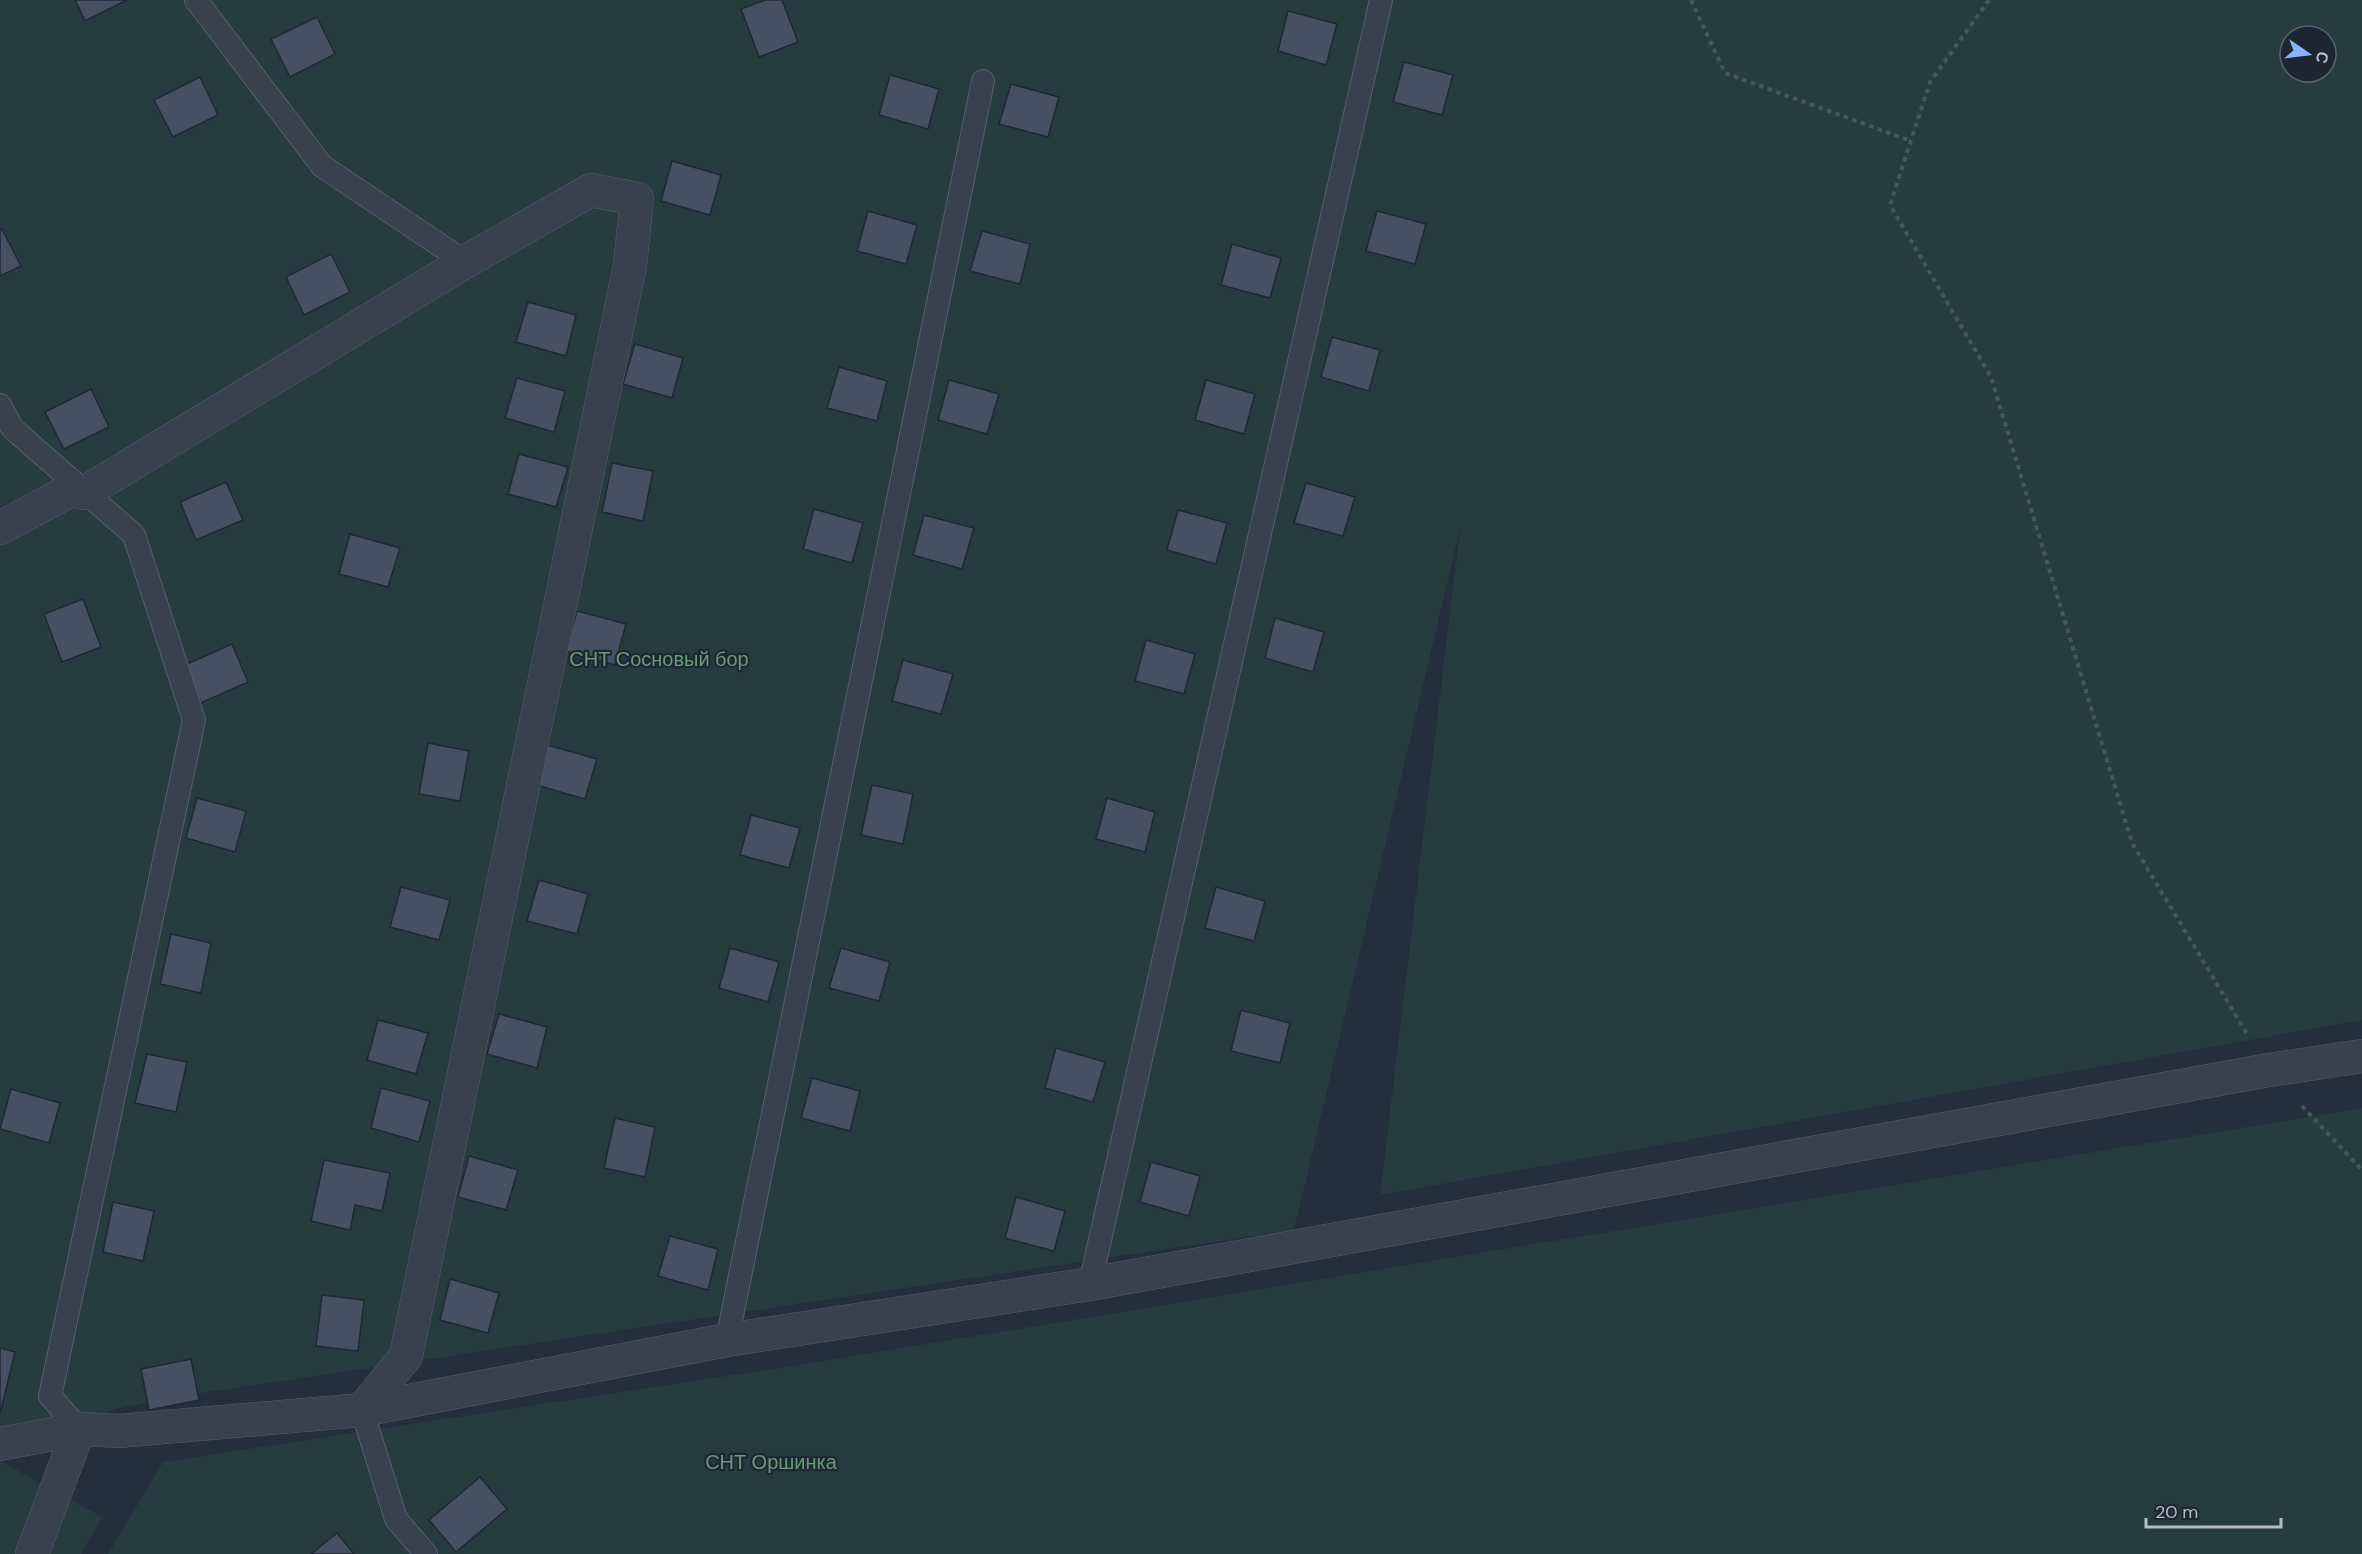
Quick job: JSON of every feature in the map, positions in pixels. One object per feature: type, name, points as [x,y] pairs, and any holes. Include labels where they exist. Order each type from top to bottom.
[{"type":"street","points":[[0,528],[71,490],[84,493],[465,262],[591,190],[637,199],[630,265],[406,1356],[362,1410]]},
{"type":"street","points":[[0,1444],[79,1429],[120,1431],[362,1410],[727,1340],[1090,1284],[2269,1070],[2362,1056]]},
{"type":"street","points":[[32,1554],[79,1429]]},
{"type":"lane","points":[[196,0],[322,166],[465,262]]},
{"type":"lane","points":[[1090,1284],[1381,0]]},
{"type":"lane","points":[[727,1340],[983,81]]},
{"type":"lane","points":[[0,405],[12,429],[134,535],[194,720],[50,1396],[79,1429]]},
{"type":"lane","points":[[362,1410],[396,1519],[426,1554]]},
{"type":"path","points":[[1691,0],[1725,72],[1911,141]]},
{"type":"path","points":[[1989,0],[1930,82],[1890,205],[1991,377],[2132,843],[2269,1070],[2362,1170]]},
{"type":"green space","name":"СНТ Сосновый бор","points":[[0,0],[2362,0],[2362,1020],[1380,1195],[1460,529],[1294,1230],[161,1399],[0,1436]]},
{"type":"green space","name":"СНТ Оршинка","points":[[2362,1108],[2362,1554],[108,1554],[163,1462],[811,1363]]},
{"type":"green space","points":[[0,1461],[102,1517],[81,1554],[0,1554]]},
{"type":"building","points":[[75,0],[127,0],[85,21]]},
{"type":"building","points":[[765,0],[782,0],[798,42],[759,57],[741,9]]},
{"type":"building","points":[[1288,11],[1337,24],[1326,65],[1278,51]]},
{"type":"building","points":[[317,17],[335,54],[290,77],[271,39]]},
{"type":"building","points":[[1404,62],[1453,75],[1442,115],[1393,102]]},
{"type":"building","points":[[890,75],[939,89],[928,129],[879,115]]},
{"type":"building","points":[[200,77],[218,115],[173,137],[154,100]]},
{"type":"building","points":[[1011,84],[1059,97],[1048,137],[999,124]]},
{"type":"building","points":[[672,161],[721,175],[710,215],[661,201]]},
{"type":"building","points":[[868,211],[917,225],[906,264],[857,251]]},
{"type":"building","points":[[1377,211],[1426,224],[1415,264],[1366,251]]},
{"type":"building","points":[[2,229],[21,266],[0,276],[0,230]]},
{"type":"building","points":[[982,231],[1030,244],[1020,284],[970,271]]},
{"type":"building","points":[[1232,244],[1281,258],[1270,298],[1221,285]]},
{"type":"building","points":[[331,254],[350,292],[304,315],[286,277]]},
{"type":"building","points":[[528,302],[576,315],[566,356],[516,342]]},
{"type":"building","points":[[1332,337],[1380,350],[1369,391],[1321,377]]},
{"type":"building","points":[[635,344],[683,358],[672,398],[623,384]]},
{"type":"building","points":[[839,367],[887,381],[877,421],[827,408]]},
{"type":"building","points":[[517,378],[565,391],[554,432],[505,418]]},
{"type":"building","points":[[949,380],[999,394],[987,434],[938,420]]},
{"type":"building","points":[[1206,380],[1255,394],[1244,434],[1195,420]]},
{"type":"building","points":[[91,389],[109,427],[64,449],[45,412]]},
{"type":"building","points":[[519,454],[568,467],[556,507],[508,494]]},
{"type":"building","points":[[612,463],[653,471],[643,521],[602,512]]},
{"type":"building","points":[[226,482],[243,520],[196,540],[180,502]]},
{"type":"building","points":[[1306,483],[1355,497],[1343,536],[1294,523]]},
{"type":"building","points":[[814,509],[863,523],[852,563],[803,549]]},
{"type":"building","points":[[1178,510],[1227,523],[1216,564],[1167,550]]},
{"type":"building","points":[[924,515],[974,528],[962,569],[913,555]]},
{"type":"building","points":[[350,534],[400,548],[388,587],[339,574]]},
{"type":"building","points":[[83,599],[101,647],[62,662],[44,614]]},
{"type":"building","points":[[577,611],[626,624],[615,665],[566,651]]},
{"type":"building","points":[[1275,618],[1324,632],[1313,672],[1265,658]]},
{"type":"building","points":[[1146,640],[1195,654],[1184,694],[1135,681]]},
{"type":"building","points":[[232,644],[248,682],[201,703],[185,665]]},
{"type":"building","points":[[903,660],[953,674],[941,714],[892,701]]},
{"type":"building","points":[[428,743],[469,751],[460,801],[419,794]]},
{"type":"building","points":[[547,745],[597,759],[585,799],[536,785]]},
{"type":"building","points":[[872,785],[913,794],[903,844],[861,835]]},
{"type":"building","points":[[197,798],[246,811],[235,852],[186,838]]},
{"type":"building","points":[[1107,798],[1155,812],[1145,852],[1096,839]]},
{"type":"building","points":[[751,815],[800,828],[789,868],[740,855]]},
{"type":"building","points":[[539,880],[588,894],[577,934],[527,921]]},
{"type":"building","points":[[401,887],[450,900],[439,940],[390,927]]},
{"type":"building","points":[[1216,887],[1265,901],[1254,941],[1205,928]]},
{"type":"building","points":[[171,934],[211,943],[201,993],[160,984]]},
{"type":"building","points":[[730,948],[779,962],[768,1002],[719,988]]},
{"type":"building","points":[[841,948],[890,962],[879,1001],[829,988]]},
{"type":"building","points":[[1241,1010],[1290,1023],[1280,1063],[1231,1051]]},
{"type":"building","points":[[499,1014],[547,1027],[537,1068],[487,1054]]},
{"type":"building","points":[[378,1020],[428,1033],[416,1074],[367,1060]]},
{"type":"building","points":[[1056,1048],[1105,1062],[1093,1102],[1045,1088]]},
{"type":"building","points":[[147,1054],[187,1062],[176,1112],[135,1103]]},
{"type":"building","points":[[812,1078],[860,1091],[850,1131],[801,1118]]},
{"type":"building","points":[[381,1088],[430,1101],[419,1142],[371,1128]]},
{"type":"building","points":[[11,1089],[60,1103],[49,1143],[0,1129]]},
{"type":"building","points":[[615,1118],[655,1127],[645,1177],[604,1168]]},
{"type":"building","points":[[469,1156],[518,1170],[506,1210],[458,1197]]},
{"type":"building","points":[[324,1160],[390,1173],[382,1211],[355,1205],[350,1230],[311,1221]]},
{"type":"building","points":[[1151,1162],[1200,1176],[1189,1216],[1140,1202]]},
{"type":"building","points":[[1016,1197],[1065,1211],[1054,1251],[1005,1238]]},
{"type":"building","points":[[113,1202],[154,1211],[143,1261],[103,1252]]},
{"type":"building","points":[[670,1236],[718,1249],[708,1290],[658,1276]]},
{"type":"building","points":[[450,1279],[499,1293],[488,1333],[440,1320]]},
{"type":"building","points":[[322,1295],[364,1300],[358,1351],[316,1346]]},
{"type":"building","points":[[0,1348],[15,1352],[0,1414]]},
{"type":"building","points":[[191,1359],[199,1400],[149,1410],[141,1369]]},
{"type":"building","points":[[480,1477],[507,1509],[456,1552],[429,1520]]},
{"type":"building","points":[[337,1533],[354,1554],[311,1554]]}]
